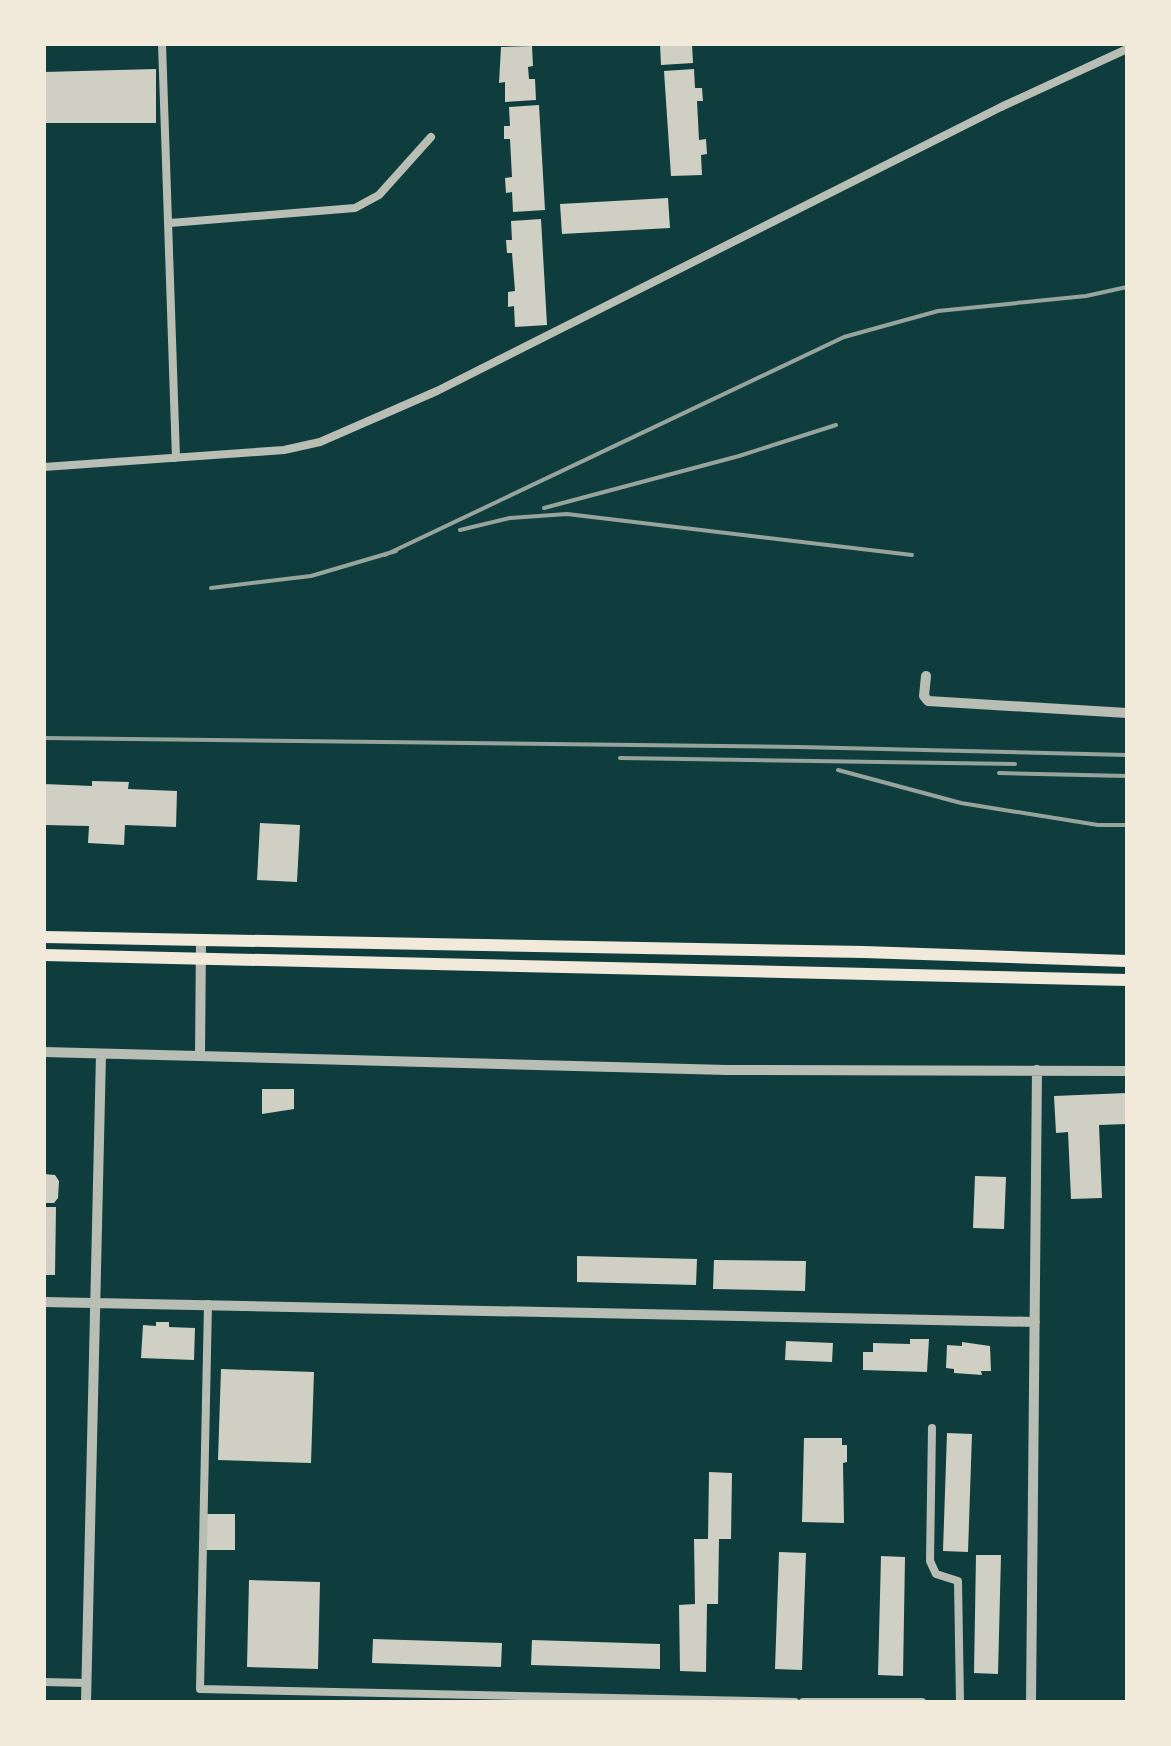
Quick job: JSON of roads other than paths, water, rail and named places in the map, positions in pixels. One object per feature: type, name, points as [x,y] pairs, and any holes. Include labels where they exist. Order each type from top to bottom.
[{"type":"main road","points":[[44,937],[864,952],[1127,961]]},
{"type":"main road","points":[[44,955],[1127,980]]},
{"type":"street","points":[[162,44],[176,458]]},
{"type":"street","points":[[44,467],[284,450],[320,442],[437,391],[1001,107],[1127,49]]},
{"type":"street","points":[[170,223],[355,208],[379,195],[431,137]]},
{"type":"street","points":[[926,676],[924,696],[928,701],[1127,713]]},
{"type":"street","points":[[200,1056],[201,940]]},
{"type":"street","points":[[44,1052],[727,1070],[1127,1071]]},
{"type":"street","points":[[86,1702],[98,1302],[101,1054]]},
{"type":"street","points":[[1031,1702],[1037,1070]]},
{"type":"street","points":[[44,1302],[1035,1322]]},
{"type":"street","points":[[208,1304],[200,1689],[795,1702]]},
{"type":"street","points":[[932,1428],[930,1561],[936,1574],[958,1581],[960,1702]]},
{"type":"street","points":[[44,1682],[87,1683]]},
{"type":"street","points":[[803,1702],[922,1702]]},
{"type":"railway","points":[[385,555],[844,337],[938,311],[1086,296],[1127,287]]},
{"type":"railway","points":[[544,508],[739,456],[836,425]]},
{"type":"railway","points":[[460,530],[510,518],[567,514],[912,555]]},
{"type":"railway","points":[[211,588],[311,576],[396,551]]},
{"type":"railway","points":[[44,738],[799,747],[1127,755]]},
{"type":"railway","points":[[620,758],[1015,764]]},
{"type":"railway","points":[[838,770],[961,803],[1098,825],[1127,825]]},
{"type":"railway","points":[[999,773],[1127,776]]}]
